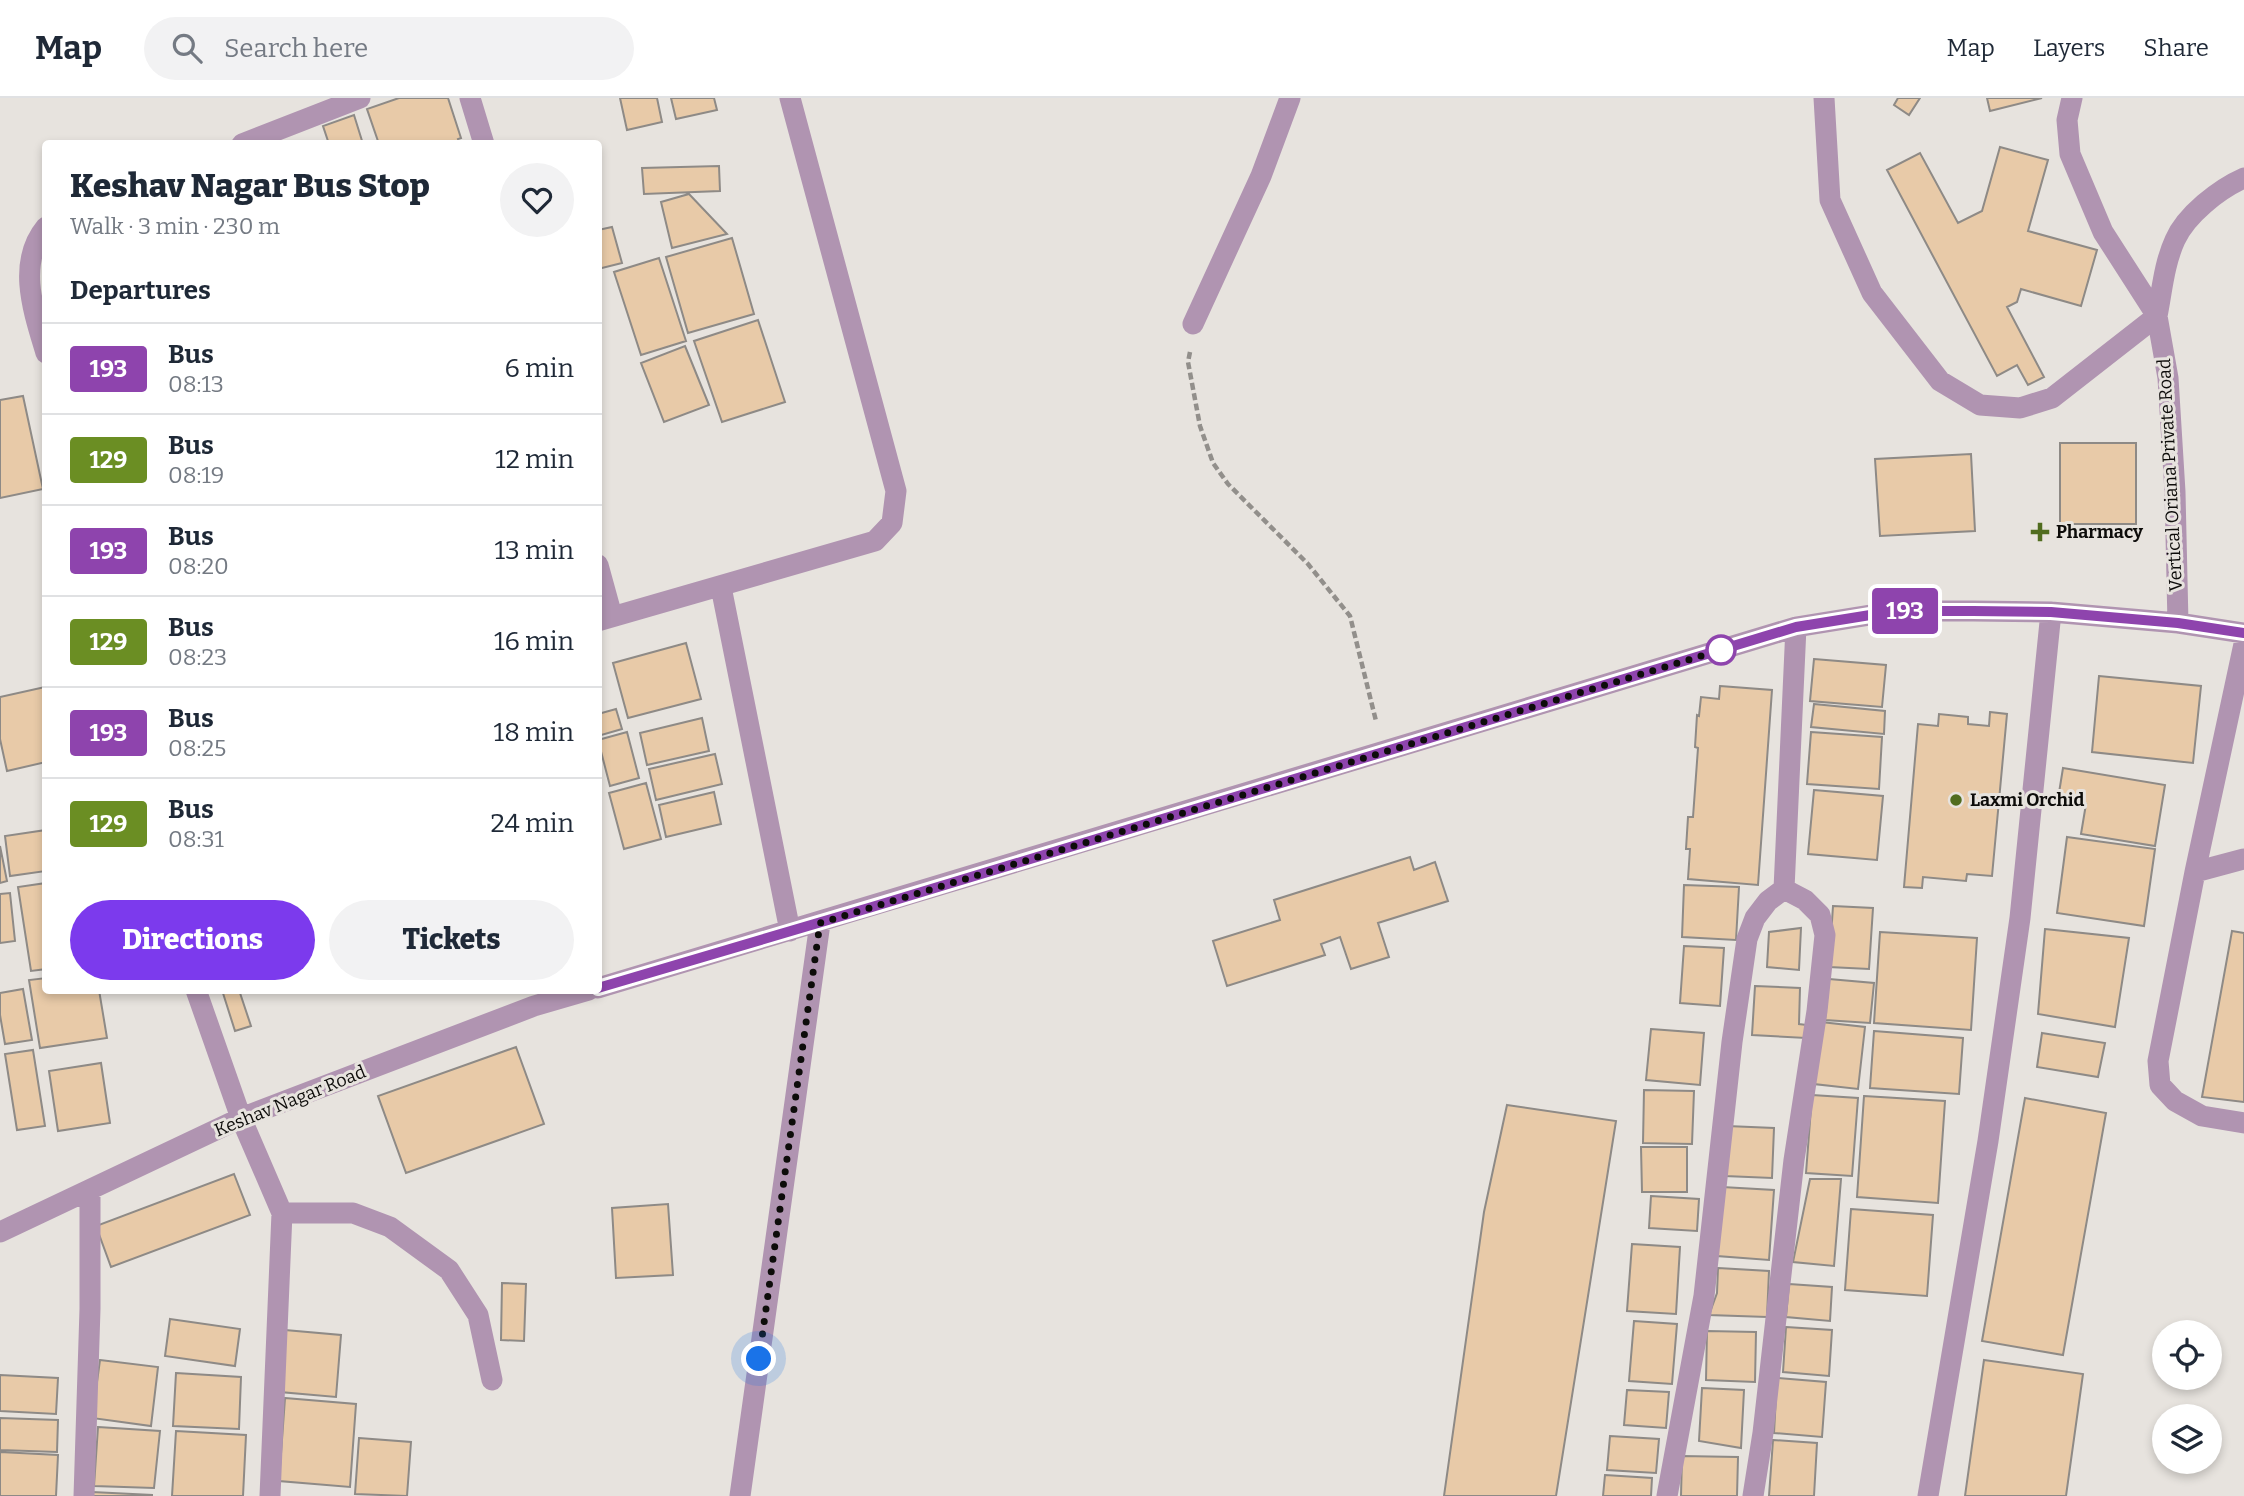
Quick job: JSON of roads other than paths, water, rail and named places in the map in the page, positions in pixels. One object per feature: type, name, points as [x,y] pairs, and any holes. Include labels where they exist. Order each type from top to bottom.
[{"type":"street","points":[[252,140],[360,98]]},
{"type":"street","points":[[470,98],[483,140]]},
{"type":"street","points":[[602,595],[605,618],[875,541],[892,523],[896,491],[790,98]]},
{"type":"street","points":[[1193,324],[1261,176],[1290,98]]},
{"type":"street","points":[[1824,98],[1830,200],[1872,293],[1940,381],[1980,405],[2020,408],[2052,398],[2157,316],[2167,263],[2176,238],[2202,205],[2230,184],[2244,178]]},
{"type":"street","name":"Vertical Oriana Private Road","points":[[2072,98],[2067,120],[2070,154],[2103,232],[2157,316],[2168,379],[2175,492],[2178,623]]},
{"type":"street","points":[[42,234],[30,255],[32,304],[42,339]]},
{"type":"street","points":[[721,587],[790,931]]},
{"type":"street","points":[[602,987],[1796,627],[1895,611],[2051,612],[2178,623],[2244,633]]},
{"type":"street","points":[[1928,1496],[1989,1141],[2020,918],[2051,612]]},
{"type":"street","points":[[1784,889],[1796,627]]},
{"type":"street","points":[[2244,645],[2194,872],[2158,1062],[2160,1085],[2175,1101],[2202,1116],[2244,1123]]},
{"type":"street","points":[[2194,872],[2244,859]]},
{"type":"street","points":[[1667,1496],[1704,1296],[1732,1042],[1747,939],[1755,918],[1768,901],[1784,889]]},
{"type":"street","points":[[1753,1496],[1763,1433],[1794,1160],[1817,1011],[1825,935],[1820,915],[1805,900],[1784,889]]},
{"type":"street","points":[[740,1496],[820,923]]},
{"type":"street","points":[[198,994],[242,1118],[282,1213],[270,1496]]},
{"type":"street","name":"Keshav Nagar Road","points":[[0,1232],[242,1118],[534,1006],[575,994]]},
{"type":"street","points":[[85,1496],[90,1191]]},
{"type":"street","points":[[282,1213],[353,1213],[390,1227],[449,1270],[478,1315],[492,1380]]},
{"type":"place","name":"Pharmacy","points":[[2040,532]]},
{"type":"place","name":"Laxmi Orchid","points":[[1956,800]]}]
